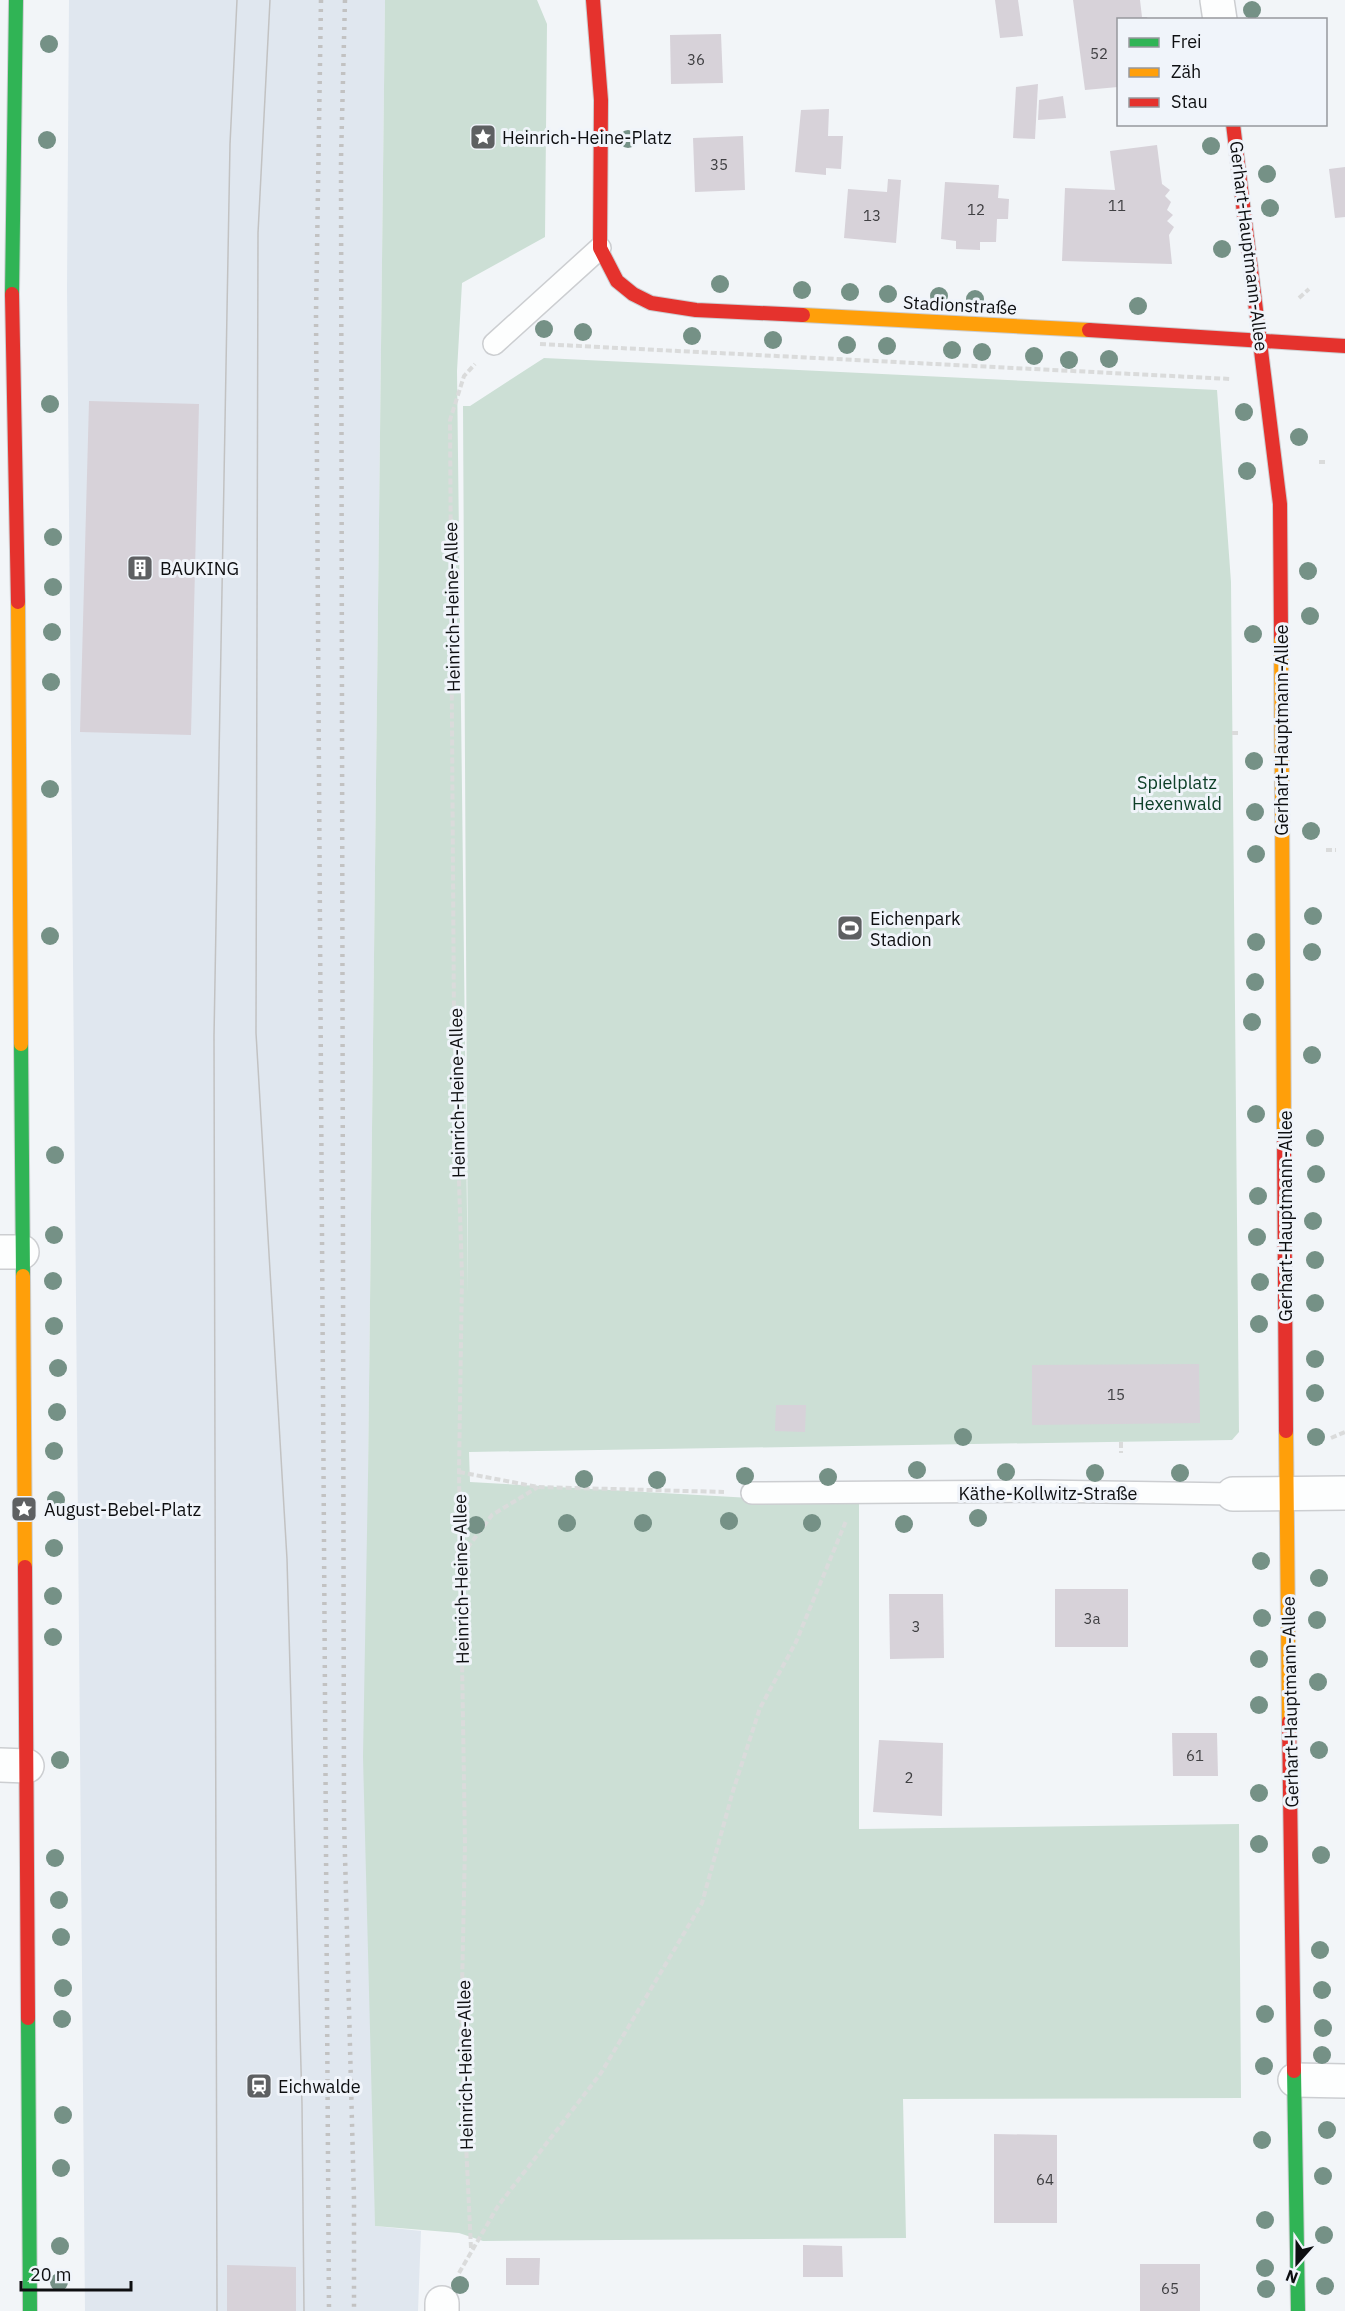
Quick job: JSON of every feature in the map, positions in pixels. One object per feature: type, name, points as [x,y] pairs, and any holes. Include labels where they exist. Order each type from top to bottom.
[{"type":"street","points":[[16,0],[6,260],[19,673],[11,1252],[13,1766],[30,2311]]},
{"type":"street","points":[[593,0],[601,100],[600,248]]},
{"type":"street","points":[[1217,0],[1220,18]]},
{"type":"street","name":"Gerhart-Hauptmann-Allee","points":[[1233,126],[1262,340],[1280,504],[1287,1494],[1298,2311]]},
{"type":"street","name":"Stadionstraße","points":[[600,248],[617,281],[633,294],[651,303],[696,310],[1345,346]]},
{"type":"street","name":"Käthe-Kollwitz-Straße","points":[[1233,1494],[1345,1492]]},
{"type":"street","points":[[1295,2080],[1345,2081]]},
{"type":"lane","points":[[494,344],[600,248]]},
{"type":"lane","name":"Käthe-Kollwitz-Straße","points":[[752,1493],[1039,1491],[1233,1494]]},
{"type":"path","points":[[1299,298],[1309,289]]},
{"type":"path","points":[[516,325],[539,344],[1267,381]]},
{"type":"path","name":"Heinrich-Heine-Allee","points":[[494,344],[464,376],[450,420],[454,1023],[462,1276],[459,1472],[465,1844],[461,2039],[471,2248],[498,2206],[601,2073],[702,1903],[733,1791],[760,1708],[796,1641],[858,1493]]},
{"type":"path","points":[[1319,462],[1328,462]]},
{"type":"path","points":[[1232,733],[1240,733]]},
{"type":"path","points":[[1326,850],[1336,850]]},
{"type":"path","points":[[1331,1438],[1345,1432]]},
{"type":"path","points":[[1121,1442],[1121,1453]]},
{"type":"path","points":[[459,1472],[538,1487],[752,1493]]},
{"type":"path","points":[[461,1555],[492,1515],[538,1487]]},
{"type":"shaded area","points":[[69,0],[385,0],[368,1476],[375,2226],[421,2231],[418,2311],[85,2311],[67,288]]},
{"type":"green space","name":"Spielplatz Hexenwald","points":[[385,0],[537,0],[547,24],[545,237],[462,283],[457,371],[468,1296],[463,406],[470,406],[544,358],[1217,390],[1231,582],[1239,1432],[1232,1440],[469,1452],[470,1482],[859,1504],[859,1829],[1239,1824],[1241,2098],[903,2099],[906,2238],[483,2241],[459,2233],[375,2226],[363,1757]]},
{"type":"building","points":[[995,0],[1018,0],[1023,36],[1000,38]]},
{"type":"building","points":[[1073,0],[1140,0],[1142,17],[1147,18],[1117,18],[1117,87],[1085,90]]},
{"type":"building","points":[[721,34],[723,83],[671,84],[670,35]]},
{"type":"building","points":[[1038,84],[1035,139],[1013,138],[1016,87]]},
{"type":"building","points":[[1063,96],[1066,118],[1038,120],[1039,100]]},
{"type":"building","points":[[829,109],[828,136],[843,136],[841,169],[826,168],[826,175],[795,172],[801,110]]},
{"type":"building","points":[[743,136],[745,190],[695,192],[693,138]]},
{"type":"building","points":[[1157,145],[1162,184],[1170,190],[1165,196],[1171,202],[1167,210],[1173,215],[1167,221],[1174,227],[1169,235],[1172,264],[1062,261],[1065,188],[1115,190],[1110,151]]},
{"type":"building","points":[[1345,167],[1345,217],[1335,218],[1329,169]]},
{"type":"building","points":[[888,179],[901,180],[896,243],[844,238],[848,189],[887,192]]},
{"type":"building","points":[[945,182],[999,185],[998,198],[1009,199],[1008,219],[997,219],[996,242],[980,242],[980,250],[956,249],[956,241],[941,239]]},
{"type":"building","name":"BAUKING","points":[[89,401],[199,404],[191,735],[80,732]]},
{"type":"building","points":[[1199,1364],[1200,1423],[1032,1425],[1032,1365]]},
{"type":"building","points":[[776,1405],[806,1405],[805,1432],[775,1431]]},
{"type":"building","points":[[1055,1589],[1128,1589],[1128,1647],[1055,1647]]},
{"type":"building","points":[[889,1594],[943,1594],[944,1658],[890,1659]]},
{"type":"building","points":[[1172,1733],[1217,1733],[1218,1776],[1173,1776]]},
{"type":"building","points":[[879,1740],[943,1743],[942,1816],[873,1812]]},
{"type":"building","points":[[994,2134],[1057,2135],[1057,2223],[994,2223]]},
{"type":"building","points":[[803,2245],[842,2246],[843,2277],[803,2277]]},
{"type":"building","points":[[506,2258],[540,2258],[539,2285],[506,2285]]},
{"type":"building","points":[[1140,2264],[1200,2264],[1200,2311],[1140,2311]]},
{"type":"building","points":[[227,2265],[296,2267],[296,2311],[227,2311]]},
{"type":"tram line","points":[[217,2311],[214,1036],[230,144],[237,0]]},
{"type":"tram line","points":[[270,0],[258,233],[256,1033],[287,1559],[302,2104],[304,2311]]},
{"type":"railway","points":[[321,0],[316,314],[329,2311]]},
{"type":"railway","points":[[345,0],[341,159],[344,1818],[354,2199],[354,2311]]},
{"type":"traffic: fast","points":[[12,294],[16,0]]},
{"type":"traffic: fast","points":[[21,1044],[23,1276]]},
{"type":"traffic: fast","points":[[28,2018],[30,2311]]},
{"type":"traffic: fast","points":[[1294,2071],[1298,2311]]},
{"type":"traffic: slow","points":[[803,315],[1089,330]]},
{"type":"traffic: slow","points":[[18,602],[21,1044]]},
{"type":"traffic: slow","points":[[1281,636],[1284,1135]]},
{"type":"traffic: slow","points":[[23,1276],[25,1567]]},
{"type":"traffic: slow","points":[[1286,1431],[1289,1722]]},
{"type":"traffic: jam","points":[[593,0],[601,100],[600,248],[617,281],[633,294],[651,303],[696,310],[803,315]]},
{"type":"traffic: jam","points":[[1233,126],[1280,504],[1281,636]]},
{"type":"traffic: jam","points":[[12,294],[18,602]]},
{"type":"traffic: jam","points":[[1089,330],[1345,346]]},
{"type":"traffic: jam","points":[[1284,1135],[1286,1431]]},
{"type":"traffic: jam","points":[[25,1567],[28,2018]]},
{"type":"traffic: jam","points":[[1289,1722],[1294,2071]]},
{"type":"place","name":"Heinrich-Heine-Platz","points":[[483,137]]},
{"type":"place","name":"BAUKING","points":[[140,568]]},
{"type":"place","name":"Eichenpark Stadion","points":[[850,928]]},
{"type":"place","name":"August-Bebel-Platz","points":[[24,1509]]},
{"type":"place","name":"Eichwalde","points":[[259,2086]]}]
